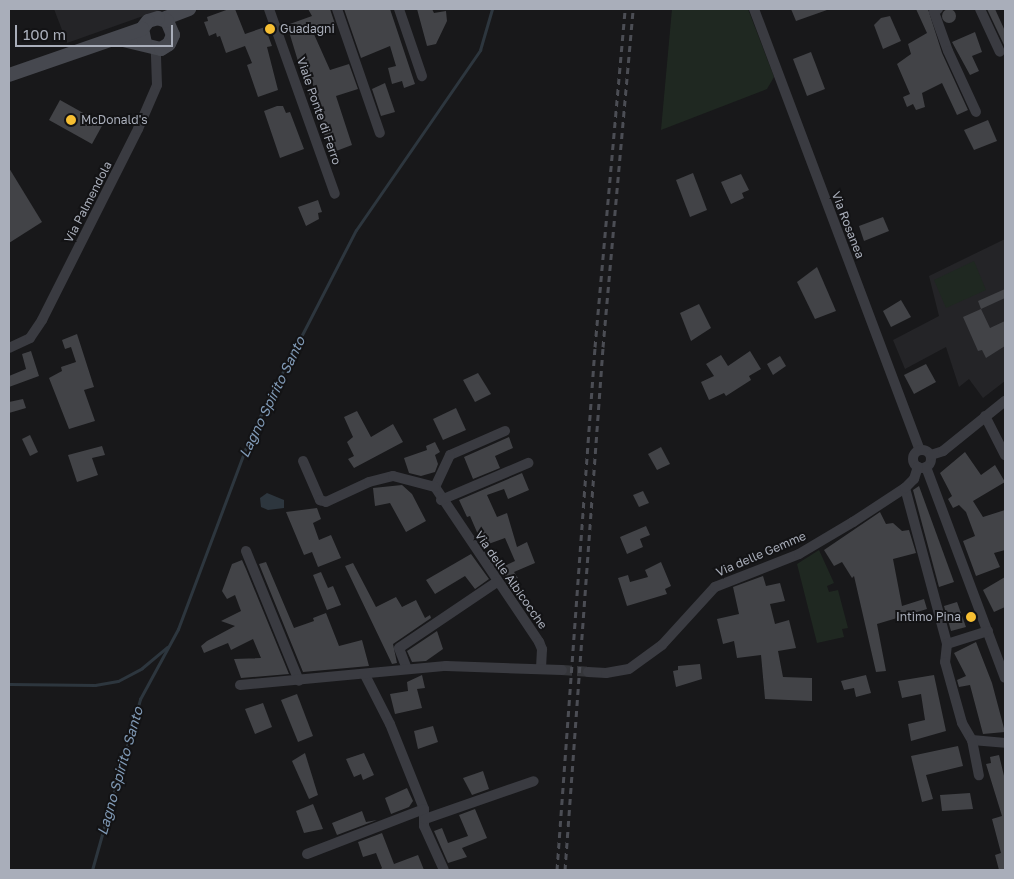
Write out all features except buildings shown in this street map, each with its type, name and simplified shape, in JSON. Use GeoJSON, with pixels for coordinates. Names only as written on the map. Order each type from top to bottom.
{"type":"FeatureCollection","features":[{"type":"Feature","properties":{"kind":"main road"},"geometry":{"type":"LineString","coordinates":[[9,75],[142,29],[152,18],[167,22],[187,9]]}},
{"type":"Feature","properties":{"kind":"main road"},"geometry":{"type":"LineString","coordinates":[[116,38],[151,46],[165,47],[172,40],[167,22]]}},
{"type":"Feature","properties":{"kind":"main road"},"geometry":{"type":"LineString","coordinates":[[142,29],[151,46]]}},
{"type":"Feature","properties":{"kind":"street","name":"Viale Ponte di Ferro"},"geometry":{"type":"LineString","coordinates":[[269,9],[334,194]]}},
{"type":"Feature","properties":{"kind":"street"},"geometry":{"type":"LineString","coordinates":[[337,9],[380,134]]}},
{"type":"Feature","properties":{"kind":"street"},"geometry":{"type":"LineString","coordinates":[[399,9],[422,76]]}},
{"type":"Feature","properties":{"kind":"street","name":"Via Rosanea"},"geometry":{"type":"LineString","coordinates":[[754,9],[920,450]]}},
{"type":"Feature","properties":{"kind":"street"},"geometry":{"type":"LineString","coordinates":[[938,9],[934,12],[948,52],[976,112]]}},
{"type":"Feature","properties":{"kind":"street"},"geometry":{"type":"LineString","coordinates":[[980,9],[1000,52]]}},
{"type":"Feature","properties":{"kind":"street","name":"Via Palmendola"},"geometry":{"type":"LineString","coordinates":[[9,348],[30,338],[42,320],[138,129],[157,85],[151,46]]}},
{"type":"Feature","properties":{"kind":"street"},"geometry":{"type":"LineString","coordinates":[[1005,401],[943,451],[931,455],[920,450],[913,459],[922,467],[1005,678]]}},
{"type":"Feature","properties":{"kind":"street"},"geometry":{"type":"LineString","coordinates":[[985,416],[1005,455]]}},
{"type":"Feature","properties":{"kind":"street"},"geometry":{"type":"LineString","coordinates":[[303,462],[320,500],[326,502],[369,482],[393,476],[435,487],[450,455],[505,430]]}},
{"type":"Feature","properties":{"kind":"street","name":"Via delle Gemme"},"geometry":{"type":"LineString","coordinates":[[588,672],[606,673],[629,669],[662,644],[715,587],[799,554],[905,488],[922,467],[931,461],[931,455]]}},
{"type":"Feature","properties":{"kind":"street"},"geometry":{"type":"LineString","coordinates":[[441,500],[528,464]]}},
{"type":"Feature","properties":{"kind":"street","name":"Via delle Albicocche"},"geometry":{"type":"LineString","coordinates":[[435,487],[441,500],[539,642],[542,648],[541,668]]}},
{"type":"Feature","properties":{"kind":"street"},"geometry":{"type":"LineString","coordinates":[[905,488],[946,644],[945,662],[962,722],[972,740],[979,775]]}},
{"type":"Feature","properties":{"kind":"street"},"geometry":{"type":"LineString","coordinates":[[246,552],[299,681]]}},
{"type":"Feature","properties":{"kind":"street"},"geometry":{"type":"LineString","coordinates":[[407,669],[399,648],[497,582]]}},
{"type":"Feature","properties":{"kind":"street"},"geometry":{"type":"LineString","coordinates":[[946,644],[988,631]]}},
{"type":"Feature","properties":{"kind":"street"},"geometry":{"type":"LineString","coordinates":[[240,684],[299,681],[407,669],[485,665],[562,670]]}},
{"type":"Feature","properties":{"kind":"street"},"geometry":{"type":"LineString","coordinates":[[365,675],[390,724],[424,814],[424,826],[444,870]]}},
{"type":"Feature","properties":{"kind":"street"},"geometry":{"type":"LineString","coordinates":[[972,740],[1005,744]]}},
{"type":"Feature","properties":{"kind":"street"},"geometry":{"type":"LineString","coordinates":[[306,854],[424,814],[534,782]]}},
{"type":"Feature","properties":{"kind":"shaded area"},"geometry":{"type":"Polygon","coordinates":[[[54,9],[163,9],[67,43],[54,9]]]}},
{"type":"Feature","properties":{"kind":"shaded area"},"geometry":{"type":"Polygon","coordinates":[[[672,9],[748,9],[774,77],[767,89],[661,130],[672,9]]]}},
{"type":"Feature","properties":{"kind":"shaded area"},"geometry":{"type":"Polygon","coordinates":[[[1005,239],[1005,381],[983,398],[969,379],[959,387],[946,347],[905,369],[893,340],[939,316],[929,276],[1005,239]]]}},
{"type":"Feature","properties":{"kind":"shaded area"},"geometry":{"type":"Polygon","coordinates":[[[974,261],[986,290],[946,308],[934,280],[974,261]]]}},
{"type":"Feature","properties":{"kind":"shaded area"},"geometry":{"type":"Polygon","coordinates":[[[267,493],[284,500],[284,508],[268,510],[261,507],[260,498],[267,493]]]}},
{"type":"Feature","properties":{"kind":"shaded area"},"geometry":{"type":"Polygon","coordinates":[[[819,550],[834,583],[827,586],[829,592],[838,590],[848,628],[842,629],[844,637],[817,643],[797,564],[819,550]]]}},
{"type":"Feature","properties":{"kind":"waterway","name":"Lagno Spirito Santo"},"geometry":{"type":"LineString","coordinates":[[92,870],[140,699],[178,629],[251,434],[356,230],[480,50],[492,9]]}},
{"type":"Feature","properties":{"kind":"waterway"},"geometry":{"type":"LineString","coordinates":[[9,684],[95,685],[118,681],[142,668],[167,647]]}},
{"type":"Feature","properties":{"kind":"tunnel"},"geometry":{"type":"LineString","coordinates":[[562,670],[588,672]]}},
{"type":"Feature","properties":{"kind":"railway"},"geometry":{"type":"LineString","coordinates":[[557,870],[595,347],[625,9]]}},
{"type":"Feature","properties":{"kind":"railway"},"geometry":{"type":"LineString","coordinates":[[565,870],[603,347],[633,9]]}},
{"type":"Feature","properties":{"kind":"place","name":"Guadagni"},"geometry":{"type":"Point","coordinates":[270,29]}},
{"type":"Feature","properties":{"kind":"place","name":"McDonald's"},"geometry":{"type":"Point","coordinates":[71,120]}},
{"type":"Feature","properties":{"kind":"place","name":"Intimo Pina"},"geometry":{"type":"Point","coordinates":[971,617]}}]}
